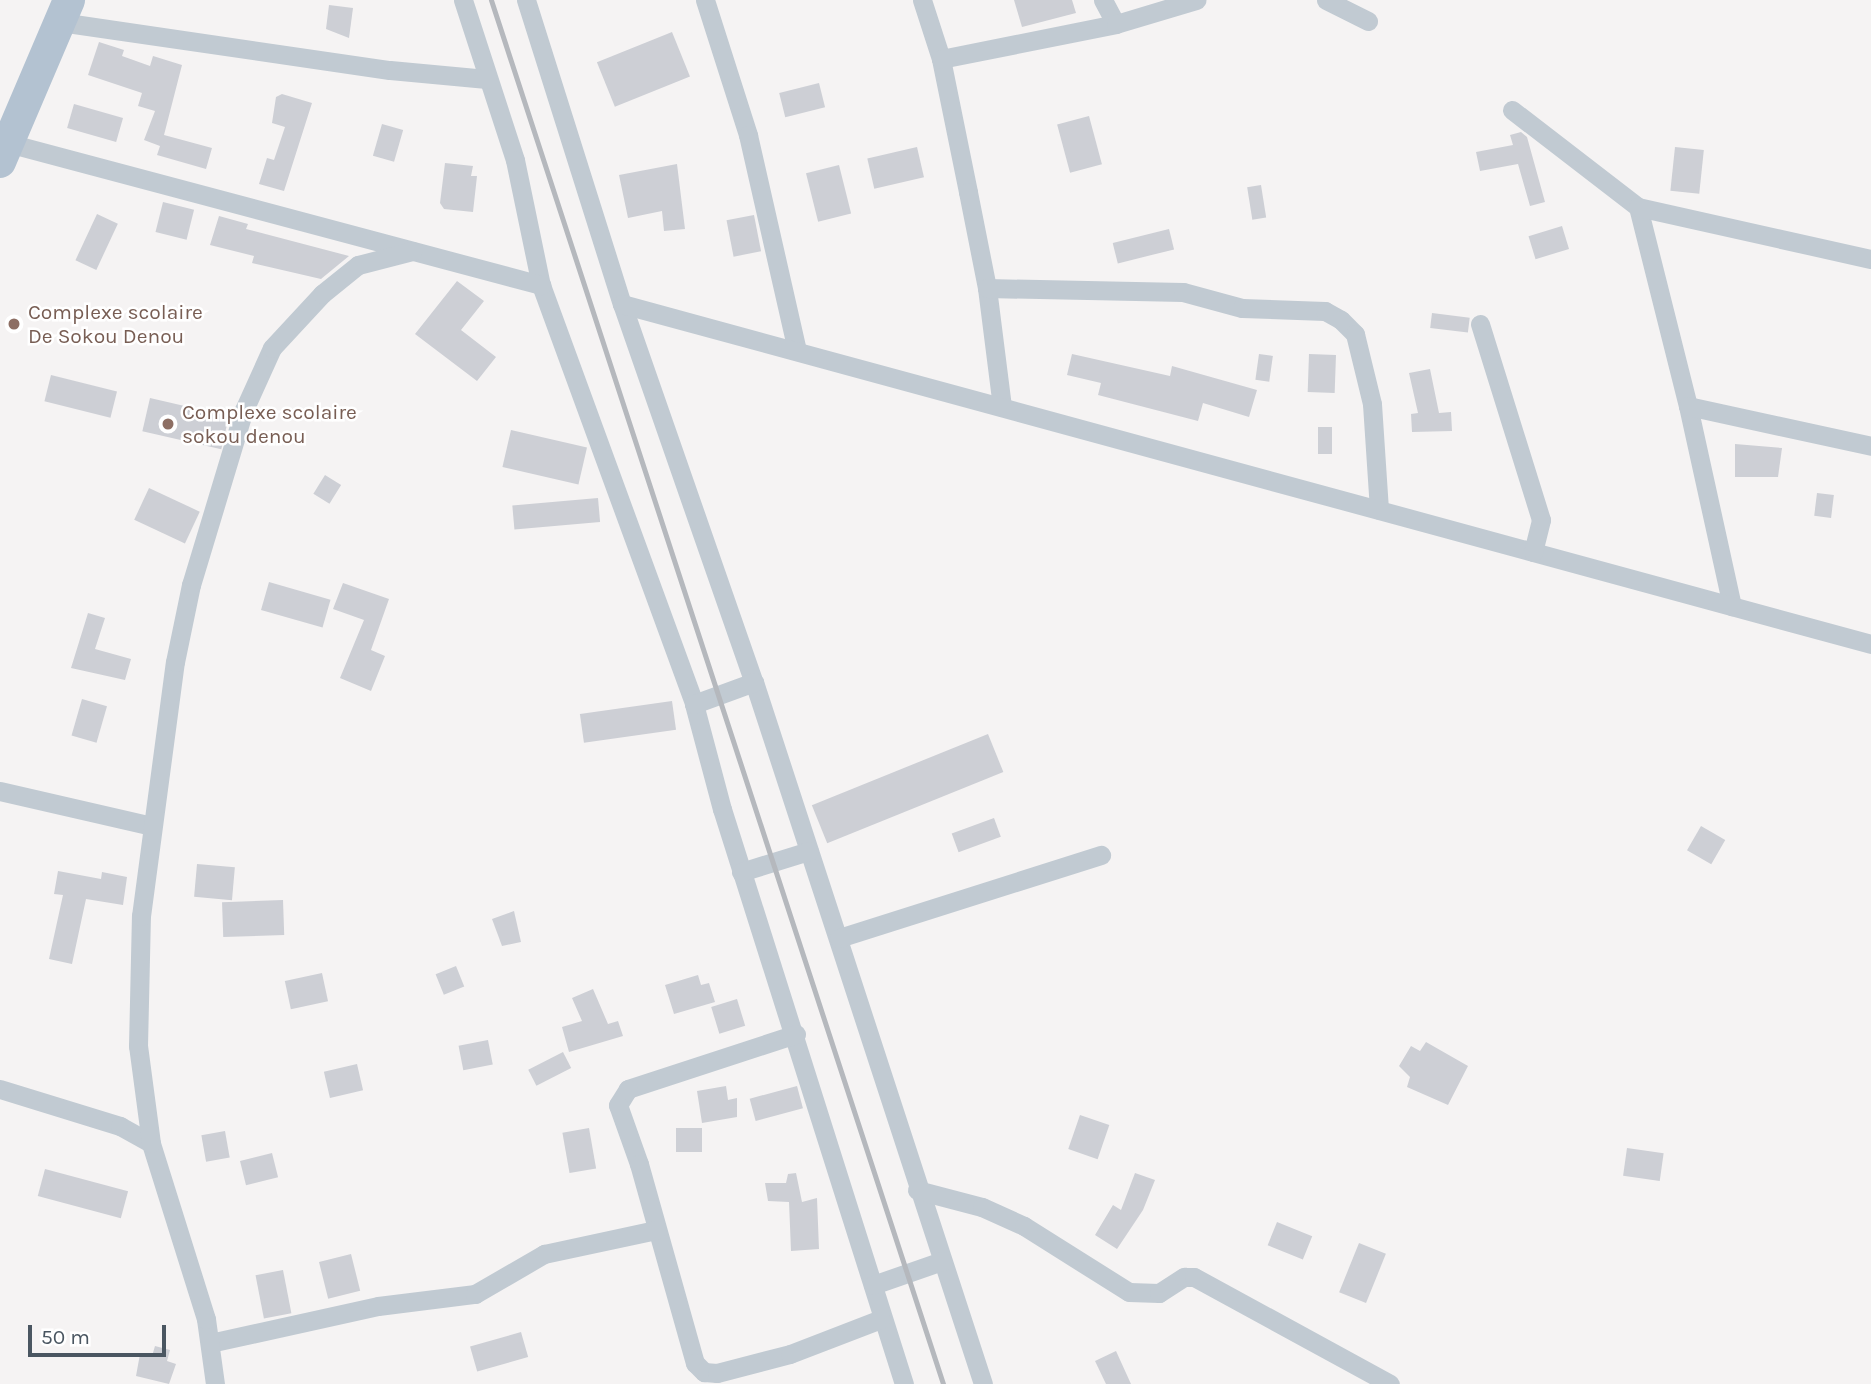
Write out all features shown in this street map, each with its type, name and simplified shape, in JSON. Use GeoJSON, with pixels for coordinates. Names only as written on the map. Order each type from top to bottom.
{"type":"FeatureCollection","features":[{"type":"Feature","properties":{"kind":"main road"},"geometry":{"type":"LineString","coordinates":[[4,153],[64,11]]}},
{"type":"Feature","properties":{"kind":"street"},"geometry":{"type":"LineString","coordinates":[[463,0],[516,160],[541,285],[694,704],[741,872],[796,1034],[881,1319],[904,1384]]}},
{"type":"Feature","properties":{"kind":"street"},"geometry":{"type":"LineString","coordinates":[[526,0],[622,304],[754,682],[839,938],[917,1190],[983,1384]]}},
{"type":"Feature","properties":{"kind":"street"},"geometry":{"type":"LineString","coordinates":[[705,0],[748,135],[797,351]]}},
{"type":"Feature","properties":{"kind":"street"},"geometry":{"type":"LineString","coordinates":[[922,0],[941,60],[987,288],[1002,407]]}},
{"type":"Feature","properties":{"kind":"street"},"geometry":{"type":"LineString","coordinates":[[1103,0],[1116,24]]}},
{"type":"Feature","properties":{"kind":"street"},"geometry":{"type":"LineString","coordinates":[[941,60],[1116,24],[1196,0]]}},
{"type":"Feature","properties":{"kind":"street"},"geometry":{"type":"LineString","coordinates":[[1326,0],[1368,21]]}},
{"type":"Feature","properties":{"kind":"street"},"geometry":{"type":"LineString","coordinates":[[64,11],[390,70],[487,79]]}},
{"type":"Feature","properties":{"kind":"street"},"geometry":{"type":"LineString","coordinates":[[1512,110],[1638,207],[1871,259]]}},
{"type":"Feature","properties":{"kind":"street"},"geometry":{"type":"LineString","coordinates":[[4,153],[412,251],[541,285]]}},
{"type":"Feature","properties":{"kind":"street"},"geometry":{"type":"LineString","coordinates":[[1638,207],[1688,406],[1732,606]]}},
{"type":"Feature","properties":{"kind":"street"},"geometry":{"type":"LineString","coordinates":[[215,1384],[211,1343],[151,1143],[144,1106],[136,987],[152,826],[175,662],[191,585],[254,384],[272,348],[322,294],[358,265],[412,251]]}},
{"type":"Feature","properties":{"kind":"street"},"geometry":{"type":"LineString","coordinates":[[987,288],[1183,292],[1242,308],[1325,311],[1355,334],[1372,404],[1379,510]]}},
{"type":"Feature","properties":{"kind":"street"},"geometry":{"type":"LineString","coordinates":[[622,304],[1871,644]]}},
{"type":"Feature","properties":{"kind":"street"},"geometry":{"type":"LineString","coordinates":[[1480,324],[1541,520],[1533,552]]}},
{"type":"Feature","properties":{"kind":"street"},"geometry":{"type":"LineString","coordinates":[[1688,406],[1871,446]]}},
{"type":"Feature","properties":{"kind":"street"},"geometry":{"type":"LineString","coordinates":[[694,704],[754,682]]}},
{"type":"Feature","properties":{"kind":"street"},"geometry":{"type":"LineString","coordinates":[[0,791],[152,826]]}},
{"type":"Feature","properties":{"kind":"street"},"geometry":{"type":"LineString","coordinates":[[741,872],[809,851]]}},
{"type":"Feature","properties":{"kind":"street"},"geometry":{"type":"LineString","coordinates":[[839,938],[1101,855]]}},
{"type":"Feature","properties":{"kind":"street"},"geometry":{"type":"LineString","coordinates":[[796,1034],[628,1089],[621,1096],[618,1105],[695,1363],[704,1372],[717,1373],[790,1354],[881,1319]]}},
{"type":"Feature","properties":{"kind":"street"},"geometry":{"type":"LineString","coordinates":[[0,1090],[120,1126],[151,1143]]}},
{"type":"Feature","properties":{"kind":"street"},"geometry":{"type":"LineString","coordinates":[[120,1126],[144,1106]]}},
{"type":"Feature","properties":{"kind":"street"},"geometry":{"type":"LineString","coordinates":[[917,1190],[982,1208],[1024,1226],[1129,1292],[1159,1293],[1184,1277],[1194,1277],[1390,1384]]}},
{"type":"Feature","properties":{"kind":"street"},"geometry":{"type":"LineString","coordinates":[[211,1343],[378,1306],[475,1294],[544,1254],[656,1230]]}},
{"type":"Feature","properties":{"kind":"street"},"geometry":{"type":"LineString","coordinates":[[873,1285],[942,1261]]}},
{"type":"Feature","properties":{"kind":"building"},"geometry":{"type":"Polygon","coordinates":[[[1014,0],[1072,0],[1076,13],[1022,27],[1014,0]]]}},
{"type":"Feature","properties":{"kind":"building"},"geometry":{"type":"Polygon","coordinates":[[[329,5],[353,8],[349,38],[326,29],[329,5]]]}},
{"type":"Feature","properties":{"kind":"building"},"geometry":{"type":"Polygon","coordinates":[[[672,32],[690,77],[615,107],[597,62],[672,32]]]}},
{"type":"Feature","properties":{"kind":"building"},"geometry":{"type":"Polygon","coordinates":[[[99,42],[124,50],[122,56],[150,66],[153,56],[182,65],[164,135],[212,148],[206,169],[157,155],[160,146],[144,140],[155,111],[138,106],[142,93],[88,75],[99,42]]]}},
{"type":"Feature","properties":{"kind":"building"},"geometry":{"type":"Polygon","coordinates":[[[819,83],[825,107],[785,117],[779,93],[819,83]]]}},
{"type":"Feature","properties":{"kind":"building"},"geometry":{"type":"Polygon","coordinates":[[[282,94],[312,103],[284,191],[259,184],[267,158],[274,160],[285,127],[272,123],[276,97],[282,94]]]}},
{"type":"Feature","properties":{"kind":"building"},"geometry":{"type":"Polygon","coordinates":[[[74,104],[123,118],[116,142],[67,128],[74,104]]]}},
{"type":"Feature","properties":{"kind":"building"},"geometry":{"type":"Polygon","coordinates":[[[1089,116],[1102,164],[1070,173],[1057,125],[1089,116]]]}},
{"type":"Feature","properties":{"kind":"building"},"geometry":{"type":"Polygon","coordinates":[[[382,124],[403,130],[394,162],[373,156],[382,124]]]}},
{"type":"Feature","properties":{"kind":"building"},"geometry":{"type":"Polygon","coordinates":[[[1521,132],[1527,137],[1545,202],[1530,206],[1518,164],[1480,171],[1476,152],[1513,145],[1510,135],[1521,132]]]}},
{"type":"Feature","properties":{"kind":"building"},"geometry":{"type":"Polygon","coordinates":[[[917,147],[924,177],[874,189],[867,158],[917,147]]]}},
{"type":"Feature","properties":{"kind":"building"},"geometry":{"type":"Polygon","coordinates":[[[1675,147],[1704,150],[1699,194],[1670,191],[1675,147]]]}},
{"type":"Feature","properties":{"kind":"building"},"geometry":{"type":"Polygon","coordinates":[[[445,163],[473,166],[471,176],[477,176],[473,212],[444,209],[440,203],[445,163]]]}},
{"type":"Feature","properties":{"kind":"building"},"geometry":{"type":"Polygon","coordinates":[[[677,164],[685,229],[664,231],[662,211],[628,218],[619,175],[677,164]]]}},
{"type":"Feature","properties":{"kind":"building"},"geometry":{"type":"Polygon","coordinates":[[[839,165],[851,214],[818,222],[806,173],[839,165]]]}},
{"type":"Feature","properties":{"kind":"building"},"geometry":{"type":"Polygon","coordinates":[[[1261,185],[1266,218],[1252,220],[1247,187],[1261,185]]]}},
{"type":"Feature","properties":{"kind":"building"},"geometry":{"type":"Polygon","coordinates":[[[163,202],[194,210],[187,240],[156,232],[163,202]]]}},
{"type":"Feature","properties":{"kind":"building"},"geometry":{"type":"Polygon","coordinates":[[[97,214],[118,224],[96,270],[75,260],[97,214]]]}},
{"type":"Feature","properties":{"kind":"building"},"geometry":{"type":"Polygon","coordinates":[[[754,215],[761,251],[734,257],[727,220],[754,215]]]}},
{"type":"Feature","properties":{"kind":"building"},"geometry":{"type":"Polygon","coordinates":[[[219,216],[248,224],[246,229],[349,256],[321,279],[252,263],[254,256],[210,245],[219,216]]]}},
{"type":"Feature","properties":{"kind":"building"},"geometry":{"type":"Polygon","coordinates":[[[1562,226],[1569,249],[1536,259],[1529,236],[1562,226]]]}},
{"type":"Feature","properties":{"kind":"building"},"geometry":{"type":"Polygon","coordinates":[[[1169,229],[1174,249],[1118,263],[1113,243],[1169,229]]]}},
{"type":"Feature","properties":{"kind":"building"},"geometry":{"type":"Polygon","coordinates":[[[457,281],[484,301],[461,330],[496,357],[477,381],[415,334],[457,281]]]}},
{"type":"Feature","properties":{"kind":"building"},"geometry":{"type":"Polygon","coordinates":[[[1432,313],[1470,318],[1468,333],[1430,328],[1432,313]]]}},
{"type":"Feature","properties":{"kind":"building"},"geometry":{"type":"Polygon","coordinates":[[[1072,354],[1170,376],[1172,366],[1257,390],[1249,417],[1203,403],[1198,421],[1098,395],[1101,383],[1067,375],[1072,354]]]}},
{"type":"Feature","properties":{"kind":"building"},"geometry":{"type":"Polygon","coordinates":[[[1259,354],[1273,356],[1269,382],[1255,380],[1259,354]]]}},
{"type":"Feature","properties":{"kind":"building"},"geometry":{"type":"Polygon","coordinates":[[[1309,354],[1336,355],[1335,393],[1308,392],[1309,354]]]}},
{"type":"Feature","properties":{"kind":"building"},"geometry":{"type":"Polygon","coordinates":[[[1430,369],[1439,413],[1451,412],[1452,431],[1412,432],[1411,414],[1418,413],[1409,373],[1430,369]]]}},
{"type":"Feature","properties":{"kind":"building"},"geometry":{"type":"Polygon","coordinates":[[[51,375],[117,391],[110,418],[44,401],[51,375]]]}},
{"type":"Feature","properties":{"kind":"building"},"geometry":{"type":"Polygon","coordinates":[[[150,398],[229,416],[221,449],[142,431],[150,398]]]}},
{"type":"Feature","properties":{"kind":"building"},"geometry":{"type":"Polygon","coordinates":[[[1318,427],[1332,427],[1332,454],[1318,454],[1318,427]]]}},
{"type":"Feature","properties":{"kind":"building"},"geometry":{"type":"Polygon","coordinates":[[[511,430],[587,448],[578,485],[502,467],[511,430]]]}},
{"type":"Feature","properties":{"kind":"building"},"geometry":{"type":"Polygon","coordinates":[[[1735,444],[1782,448],[1778,477],[1735,477],[1735,444]]]}},
{"type":"Feature","properties":{"kind":"building"},"geometry":{"type":"Polygon","coordinates":[[[325,475],[341,485],[329,504],[313,494],[325,475]]]}},
{"type":"Feature","properties":{"kind":"building"},"geometry":{"type":"Polygon","coordinates":[[[149,488],[200,512],[185,543],[134,520],[149,488]]]}},
{"type":"Feature","properties":{"kind":"building"},"geometry":{"type":"Polygon","coordinates":[[[1817,493],[1834,495],[1831,518],[1814,516],[1817,493]]]}},
{"type":"Feature","properties":{"kind":"building"},"geometry":{"type":"Polygon","coordinates":[[[598,498],[600,522],[514,529],[512,505],[598,498]]]}},
{"type":"Feature","properties":{"kind":"building"},"geometry":{"type":"Polygon","coordinates":[[[269,582],[331,600],[323,628],[261,610],[269,582]]]}},
{"type":"Feature","properties":{"kind":"building"},"geometry":{"type":"Polygon","coordinates":[[[343,583],[389,599],[371,650],[385,656],[371,691],[340,678],[364,620],[333,609],[343,583]]]}},
{"type":"Feature","properties":{"kind":"building"},"geometry":{"type":"Polygon","coordinates":[[[88,613],[105,618],[95,649],[131,659],[125,680],[71,668],[88,613]]]}},
{"type":"Feature","properties":{"kind":"building"},"geometry":{"type":"Polygon","coordinates":[[[82,699],[107,706],[97,743],[72,736],[82,699]]]}},
{"type":"Feature","properties":{"kind":"building"},"geometry":{"type":"Polygon","coordinates":[[[672,701],[676,730],[584,743],[580,714],[672,701]]]}},
{"type":"Feature","properties":{"kind":"building"},"geometry":{"type":"Polygon","coordinates":[[[988,734],[1003,772],[827,843],[812,805],[988,734]]]}},
{"type":"Feature","properties":{"kind":"building"},"geometry":{"type":"Polygon","coordinates":[[[994,818],[1001,837],[959,852],[952,833],[994,818]]]}},
{"type":"Feature","properties":{"kind":"building"},"geometry":{"type":"Polygon","coordinates":[[[1701,826],[1725,840],[1711,864],[1687,850],[1701,826]]]}},
{"type":"Feature","properties":{"kind":"building"},"geometry":{"type":"Polygon","coordinates":[[[197,864],[235,867],[232,900],[194,897],[197,864]]]}},
{"type":"Feature","properties":{"kind":"building"},"geometry":{"type":"Polygon","coordinates":[[[58,871],[101,879],[102,872],[127,877],[123,905],[86,899],[72,964],[49,959],[63,895],[54,894],[58,871]]]}},
{"type":"Feature","properties":{"kind":"building"},"geometry":{"type":"Polygon","coordinates":[[[283,900],[284,935],[223,937],[222,902],[283,900]]]}},
{"type":"Feature","properties":{"kind":"building"},"geometry":{"type":"Polygon","coordinates":[[[514,911],[521,942],[502,946],[492,919],[514,911]]]}},
{"type":"Feature","properties":{"kind":"building"},"geometry":{"type":"Polygon","coordinates":[[[456,966],[464,986],[444,995],[436,974],[456,966]]]}},
{"type":"Feature","properties":{"kind":"building"},"geometry":{"type":"Polygon","coordinates":[[[322,973],[328,1001],[291,1009],[285,981],[322,973]]]}},
{"type":"Feature","properties":{"kind":"building"},"geometry":{"type":"Polygon","coordinates":[[[698,975],[701,985],[709,983],[715,1002],[674,1014],[665,985],[698,975]]]}},
{"type":"Feature","properties":{"kind":"building"},"geometry":{"type":"Polygon","coordinates":[[[593,989],[608,1024],[618,1021],[623,1036],[569,1052],[562,1027],[582,1021],[572,998],[593,989]]]}},
{"type":"Feature","properties":{"kind":"building"},"geometry":{"type":"Polygon","coordinates":[[[737,999],[745,1026],[719,1034],[711,1007],[737,999]]]}},
{"type":"Feature","properties":{"kind":"building"},"geometry":{"type":"Polygon","coordinates":[[[488,1040],[493,1065],[463,1070],[459,1046],[488,1040]]]}},
{"type":"Feature","properties":{"kind":"building"},"geometry":{"type":"Polygon","coordinates":[[[1426,1042],[1468,1066],[1448,1105],[1407,1087],[1410,1077],[1399,1066],[1411,1046],[1420,1051],[1426,1042]]]}},
{"type":"Feature","properties":{"kind":"building"},"geometry":{"type":"Polygon","coordinates":[[[563,1052],[571,1068],[536,1086],[528,1070],[563,1052]]]}},
{"type":"Feature","properties":{"kind":"building"},"geometry":{"type":"Polygon","coordinates":[[[357,1064],[363,1090],[330,1098],[324,1072],[357,1064]]]}},
{"type":"Feature","properties":{"kind":"building"},"geometry":{"type":"Polygon","coordinates":[[[726,1086],[728,1100],[737,1098],[737,1117],[702,1123],[697,1091],[726,1086]]]}},
{"type":"Feature","properties":{"kind":"building"},"geometry":{"type":"Polygon","coordinates":[[[797,1086],[803,1108],[756,1121],[750,1099],[797,1086]]]}},
{"type":"Feature","properties":{"kind":"building"},"geometry":{"type":"Polygon","coordinates":[[[1080,1115],[1109,1125],[1098,1159],[1068,1149],[1080,1115]]]}},
{"type":"Feature","properties":{"kind":"building"},"geometry":{"type":"Polygon","coordinates":[[[589,1128],[596,1168],[570,1173],[562,1133],[589,1128]]]}},
{"type":"Feature","properties":{"kind":"building"},"geometry":{"type":"Polygon","coordinates":[[[676,1128],[702,1128],[702,1152],[676,1152],[676,1128]]]}},
{"type":"Feature","properties":{"kind":"building"},"geometry":{"type":"Polygon","coordinates":[[[225,1131],[230,1158],[206,1162],[201,1135],[225,1131]]]}},
{"type":"Feature","properties":{"kind":"building"},"geometry":{"type":"Polygon","coordinates":[[[1627,1148],[1664,1153],[1660,1181],[1623,1176],[1627,1148]]]}},
{"type":"Feature","properties":{"kind":"building"},"geometry":{"type":"Polygon","coordinates":[[[272,1153],[278,1177],[246,1185],[240,1161],[272,1153]]]}},
{"type":"Feature","properties":{"kind":"building"},"geometry":{"type":"Polygon","coordinates":[[[45,1169],[128,1191],[121,1218],[38,1196],[45,1169]]]}},
{"type":"Feature","properties":{"kind":"building"},"geometry":{"type":"Polygon","coordinates":[[[796,1173],[802,1202],[817,1198],[819,1249],[791,1251],[789,1202],[768,1201],[765,1183],[786,1183],[788,1174],[796,1173]]]}},
{"type":"Feature","properties":{"kind":"building"},"geometry":{"type":"Polygon","coordinates":[[[1135,1173],[1155,1180],[1143,1210],[1117,1249],[1095,1235],[1113,1205],[1121,1210],[1135,1173]]]}},
{"type":"Feature","properties":{"kind":"building"},"geometry":{"type":"Polygon","coordinates":[[[1277,1222],[1312,1236],[1303,1259],[1268,1245],[1277,1222]]]}},
{"type":"Feature","properties":{"kind":"building"},"geometry":{"type":"Polygon","coordinates":[[[1359,1243],[1386,1254],[1366,1303],[1339,1292],[1359,1243]]]}},
{"type":"Feature","properties":{"kind":"building"},"geometry":{"type":"Polygon","coordinates":[[[351,1254],[360,1291],[328,1299],[319,1262],[351,1254]]]}},
{"type":"Feature","properties":{"kind":"building"},"geometry":{"type":"Polygon","coordinates":[[[283,1270],[291,1313],[264,1319],[256,1275],[283,1270]]]}},
{"type":"Feature","properties":{"kind":"building"},"geometry":{"type":"Polygon","coordinates":[[[521,1332],[528,1357],[477,1372],[470,1347],[521,1332]]]}},
{"type":"Feature","properties":{"kind":"building"},"geometry":{"type":"Polygon","coordinates":[[[155,1346],[170,1350],[167,1361],[176,1364],[169,1384],[136,1376],[140,1354],[152,1356],[155,1346]]]}},
{"type":"Feature","properties":{"kind":"building"},"geometry":{"type":"Polygon","coordinates":[[[1116,1351],[1131,1384],[1106,1384],[1095,1361],[1116,1351]]]}},
{"type":"Feature","properties":{"kind":"railway"},"geometry":{"type":"LineString","coordinates":[[491,0],[943,1384]]}},
{"type":"Feature","properties":{"kind":"place","name":"Complexe scolaire De Sokou Denou"},"geometry":{"type":"Point","coordinates":[14,324]}},
{"type":"Feature","properties":{"kind":"place","name":"Complexe scolaire sokou denou"},"geometry":{"type":"Point","coordinates":[168,424]}}]}
